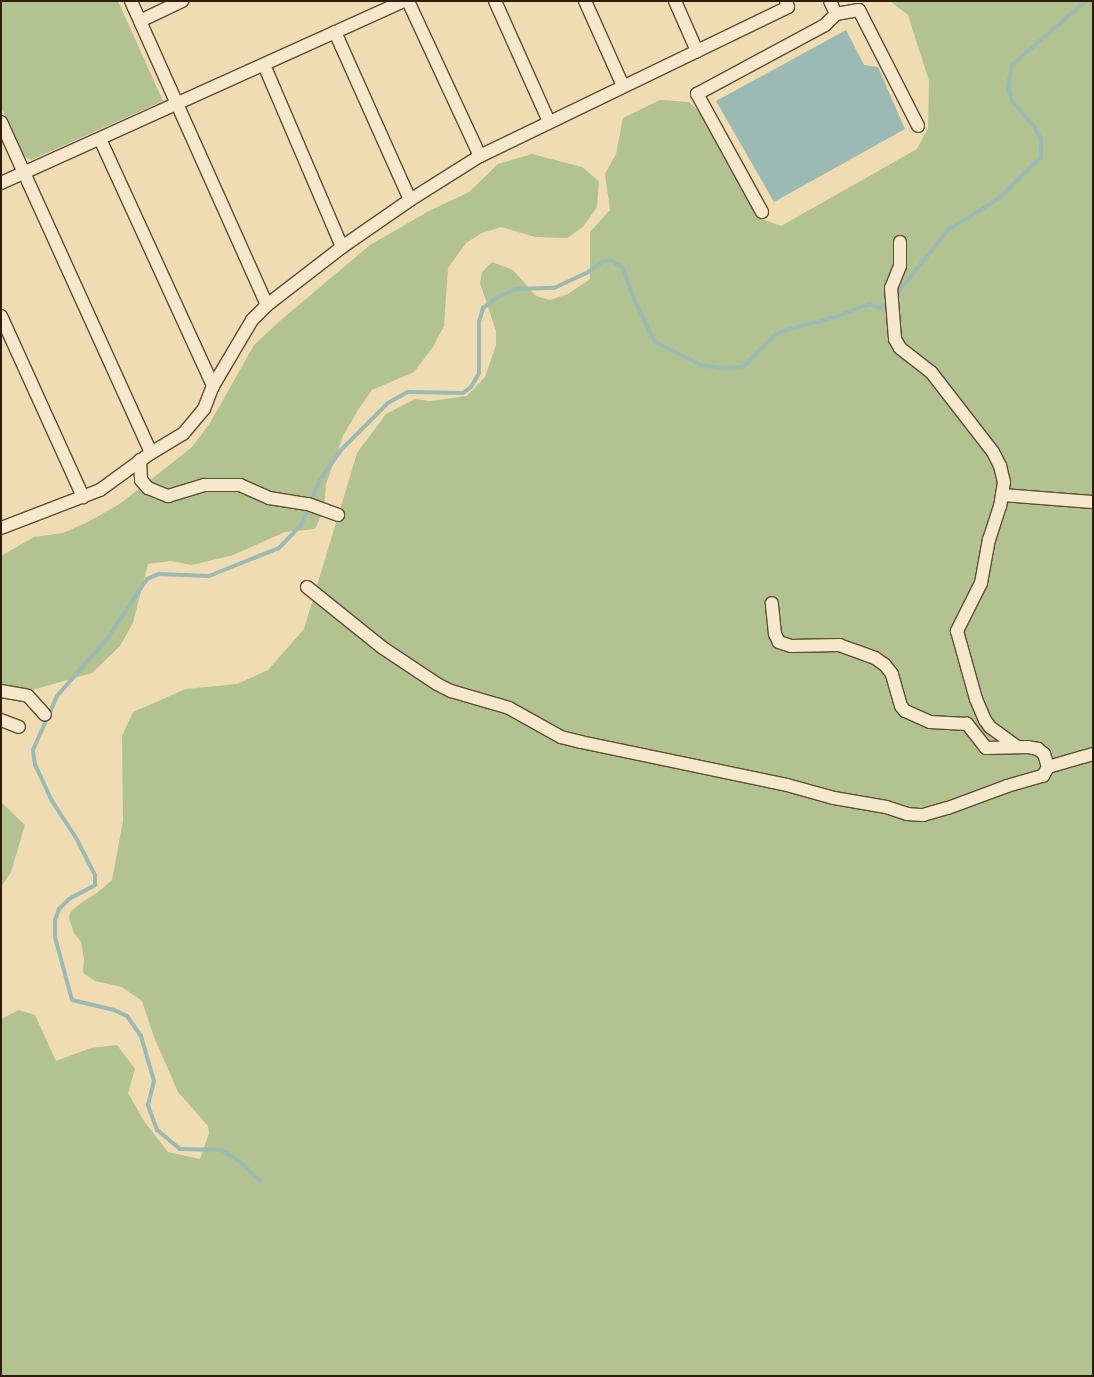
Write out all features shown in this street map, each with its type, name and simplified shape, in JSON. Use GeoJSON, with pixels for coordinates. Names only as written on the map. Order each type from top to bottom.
{"type":"FeatureCollection","features":[{"type":"Feature","properties":{"kind":"street"},"geometry":{"type":"LineString","coordinates":[[131,1],[267,305]]}},
{"type":"Feature","properties":{"kind":"street"},"geometry":{"type":"LineString","coordinates":[[140,21],[182,1]]}},
{"type":"Feature","properties":{"kind":"street"},"geometry":{"type":"LineString","coordinates":[[1,183],[404,1]]}},
{"type":"Feature","properties":{"kind":"street"},"geometry":{"type":"LineString","coordinates":[[408,1],[480,156]]}},
{"type":"Feature","properties":{"kind":"street"},"geometry":{"type":"LineString","coordinates":[[495,1],[548,122]]}},
{"type":"Feature","properties":{"kind":"street"},"geometry":{"type":"LineString","coordinates":[[585,1],[623,86]]}},
{"type":"Feature","properties":{"kind":"street"},"geometry":{"type":"LineString","coordinates":[[675,1],[697,51]]}},
{"type":"Feature","properties":{"kind":"street"},"geometry":{"type":"LineString","coordinates":[[3,524],[84,498],[100,490],[145,457],[183,434],[204,410],[213,386],[252,320],[267,305],[342,247],[410,200],[480,156],[788,7],[786,1]]}},
{"type":"Feature","properties":{"kind":"street"},"geometry":{"type":"LineString","coordinates":[[830,1],[836,14]]}},
{"type":"Feature","properties":{"kind":"street"},"geometry":{"type":"LineString","coordinates":[[762,212],[697,94],[825,25],[836,14],[859,10],[918,126]]}},
{"type":"Feature","properties":{"kind":"street"},"geometry":{"type":"LineString","coordinates":[[335,32],[410,200]]}},
{"type":"Feature","properties":{"kind":"street"},"geometry":{"type":"LineString","coordinates":[[264,64],[342,247]]}},
{"type":"Feature","properties":{"kind":"street"},"geometry":{"type":"LineString","coordinates":[[1,122],[145,457],[141,480],[148,488],[168,496],[204,485],[240,485],[269,498],[308,504],[338,515]]}},
{"type":"Feature","properties":{"kind":"street"},"geometry":{"type":"LineString","coordinates":[[100,139],[213,386]]}},
{"type":"Feature","properties":{"kind":"street"},"geometry":{"type":"LineString","coordinates":[[900,242],[900,266],[891,288],[895,339],[900,348],[931,372],[994,452],[1004,482],[989,539],[982,583],[957,632],[968,674],[985,720],[990,727],[1018,747]]}},
{"type":"Feature","properties":{"kind":"street"},"geometry":{"type":"LineString","coordinates":[[1,316],[84,498]]}},
{"type":"Feature","properties":{"kind":"street"},"geometry":{"type":"LineString","coordinates":[[1002,495],[1093,502]]}},
{"type":"Feature","properties":{"kind":"street"},"geometry":{"type":"LineString","coordinates":[[307,587],[383,648],[437,684],[465,695],[509,708],[561,737],[787,784],[834,798],[886,806],[907,814],[924,815],[984,796],[1007,786],[1043,776],[1048,767],[1093,754]]}},
{"type":"Feature","properties":{"kind":"street"},"geometry":{"type":"LineString","coordinates":[[772,603],[775,634],[779,642],[791,646],[840,645],[875,658],[886,665],[892,674],[901,706],[905,712],[930,722],[966,724],[986,748],[1018,747],[1038,749],[1044,754],[1048,767]]}},
{"type":"Feature","properties":{"kind":"street"},"geometry":{"type":"LineString","coordinates":[[1,691],[28,696],[45,715]]}},
{"type":"Feature","properties":{"kind":"street"},"geometry":{"type":"LineString","coordinates":[[1,720],[20,727]]}},
{"type":"Feature","properties":{"kind":"green space"},"geometry":{"type":"Polygon","coordinates":[[[1,1],[118,1],[163,101],[31,160],[22,155],[1,107],[1,1]]]}},
{"type":"Feature","properties":{"kind":"green space"},"geometry":{"type":"Polygon","coordinates":[[[890,1],[1093,1],[1093,1376],[1,1376],[1,1019],[19,1010],[35,1015],[56,1061],[91,1048],[117,1045],[135,1069],[128,1093],[144,1121],[168,1152],[200,1159],[209,1133],[208,1126],[178,1092],[154,1037],[142,1001],[122,987],[95,981],[83,973],[84,959],[81,942],[74,933],[69,918],[70,912],[112,880],[123,821],[122,736],[133,712],[186,689],[237,684],[268,670],[304,629],[357,453],[386,414],[415,399],[430,401],[467,396],[485,377],[496,345],[496,331],[480,283],[482,272],[492,262],[513,270],[536,296],[550,300],[568,294],[590,279],[590,232],[610,210],[605,174],[616,154],[623,118],[660,100],[689,102],[713,126],[757,217],[781,226],[917,149],[928,128],[929,81],[908,15],[890,1]]]}},
{"type":"Feature","properties":{"kind":"green space"},"geometry":{"type":"Polygon","coordinates":[[[532,154],[582,167],[599,181],[597,207],[583,227],[567,238],[535,237],[501,227],[482,233],[466,243],[448,268],[444,326],[433,347],[414,372],[372,390],[358,410],[343,436],[326,484],[324,509],[315,529],[285,532],[233,555],[192,565],[171,561],[148,564],[133,623],[120,646],[92,673],[1,699],[1,556],[34,537],[63,533],[86,523],[118,505],[192,447],[210,423],[254,345],[281,320],[370,245],[429,211],[469,192],[498,164],[532,154]]]}},
{"type":"Feature","properties":{"kind":"green space"},"geometry":{"type":"Polygon","coordinates":[[[1,802],[25,825],[11,872],[1,887],[1,802]]]}},
{"type":"Feature","properties":{"kind":"water"},"geometry":{"type":"Polygon","coordinates":[[[846,30],[864,65],[878,67],[905,129],[774,202],[716,101],[846,30]]]}},
{"type":"Feature","properties":{"kind":"waterway"},"geometry":{"type":"LineString","coordinates":[[895,296],[948,230],[998,199],[1041,157],[1041,139],[1033,125],[1012,101],[1008,86],[1012,65],[1086,1]]}},
{"type":"Feature","properties":{"kind":"waterway"},"geometry":{"type":"LineString","coordinates":[[260,1181],[241,1162],[222,1150],[180,1149],[157,1130],[148,1105],[154,1081],[141,1036],[127,1016],[114,1010],[72,1000],[55,937],[55,920],[59,909],[69,899],[95,885],[95,875],[78,841],[52,801],[35,765],[33,750],[57,696],[107,639],[147,579],[159,574],[209,576],[279,548],[301,525],[320,480],[340,451],[388,403],[408,392],[463,393],[471,387],[479,373],[479,322],[483,308],[498,297],[516,289],[554,288],[588,272],[602,262],[612,261],[622,267],[635,301],[655,342],[701,365],[720,368],[743,367],[777,333],[838,316],[869,304],[879,308],[889,301]]}}]}
